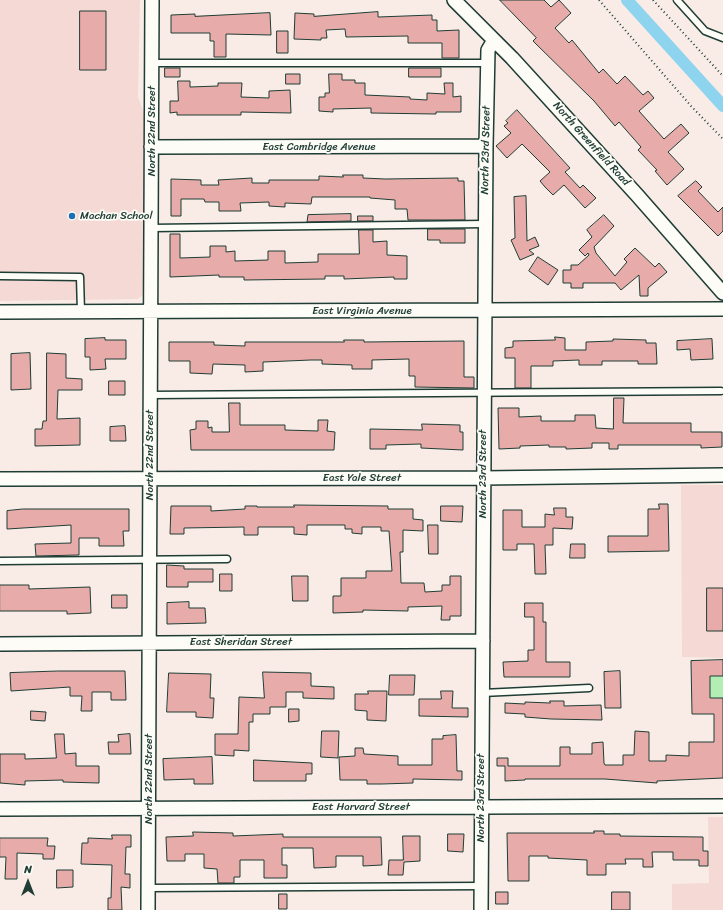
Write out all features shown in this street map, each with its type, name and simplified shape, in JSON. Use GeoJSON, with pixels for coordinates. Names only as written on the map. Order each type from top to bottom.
{"type":"FeatureCollection","features":[{"type":"Feature","properties":{"kind":"street","name":"North 22nd Street"},"geometry":{"type":"LineString","coordinates":[[148,910],[152,0]]}},
{"type":"Feature","properties":{"kind":"street","name":"North Greenfield Road"},"geometry":{"type":"LineString","coordinates":[[454,0],[494,40],[627,184],[723,293]]}},
{"type":"Feature","properties":{"kind":"street","name":"North 23rd Street"},"geometry":{"type":"LineString","coordinates":[[481,910],[486,146],[488,50],[494,40]]}},
{"type":"Feature","properties":{"kind":"street","name":"East Cambridge Avenue"},"geometry":{"type":"LineString","coordinates":[[152,147],[486,146]]}},
{"type":"Feature","properties":{"kind":"street","name":"East Virginia Avenue"},"geometry":{"type":"LineString","coordinates":[[0,312],[723,309]]}},
{"type":"Feature","properties":{"kind":"street","name":"East Yale Street"},"geometry":{"type":"LineString","coordinates":[[0,479],[483,478],[723,475]]}},
{"type":"Feature","properties":{"kind":"street","name":"East Sheridan Street"},"geometry":{"type":"LineString","coordinates":[[0,644],[483,641]]}},
{"type":"Feature","properties":{"kind":"street","name":"East Harvard Street"},"geometry":{"type":"LineString","coordinates":[[0,809],[723,806]]}},
{"type":"Feature","properties":{"kind":"lane"},"geometry":{"type":"LineString","coordinates":[[677,0],[705,31],[723,38]]}},
{"type":"Feature","properties":{"kind":"lane"},"geometry":{"type":"LineString","coordinates":[[152,63],[488,63]]}},
{"type":"Feature","properties":{"kind":"lane"},"geometry":{"type":"LineString","coordinates":[[151,228],[485,224]]}},
{"type":"Feature","properties":{"kind":"lane"},"geometry":{"type":"LineString","coordinates":[[0,276],[80,277],[81,312]]}},
{"type":"Feature","properties":{"kind":"lane"},"geometry":{"type":"LineString","coordinates":[[150,395],[721,391]]}},
{"type":"Feature","properties":{"kind":"lane"},"geometry":{"type":"LineString","coordinates":[[0,561],[227,559]]}},
{"type":"Feature","properties":{"kind":"lane"},"geometry":{"type":"LineString","coordinates":[[482,693],[590,688]]}},
{"type":"Feature","properties":{"kind":"lane"},"geometry":{"type":"LineString","coordinates":[[148,888],[482,886]]}},
{"type":"Feature","properties":{"kind":"path"},"geometry":{"type":"LineString","coordinates":[[599,0],[691,106],[723,139]]}},
{"type":"Feature","properties":{"kind":"path"},"geometry":{"type":"LineString","coordinates":[[653,0],[723,76]]}},
{"type":"Feature","properties":{"kind":"shaded area","name":"Machan School"},"geometry":{"type":"Polygon","coordinates":[[[0,0],[140,0],[138,97],[144,113],[144,289],[142,296],[137,299],[0,301],[0,0]]]}},
{"type":"Feature","properties":{"kind":"shaded area"},"geometry":{"type":"Polygon","coordinates":[[[681,485],[723,485],[723,658],[682,657],[681,485]]]}},
{"type":"Feature","properties":{"kind":"shaded area"},"geometry":{"type":"Polygon","coordinates":[[[708,817],[723,817],[723,910],[672,910],[672,884],[709,883],[708,817]]]}},
{"type":"Feature","properties":{"kind":"green space"},"geometry":{"type":"Polygon","coordinates":[[[710,676],[723,676],[723,698],[710,698],[710,676]]]}},
{"type":"Feature","properties":{"kind":"building"},"geometry":{"type":"Polygon","coordinates":[[[500,0],[544,0],[551,7],[559,0],[571,13],[555,28],[569,43],[572,40],[599,73],[603,69],[617,84],[625,76],[643,95],[648,91],[654,98],[639,111],[664,139],[681,124],[689,133],[668,152],[684,169],[667,185],[655,171],[657,170],[638,150],[641,147],[619,122],[615,126],[594,101],[533,41],[536,38],[500,0]]]}},
{"type":"Feature","properties":{"kind":"building"},"geometry":{"type":"Polygon","coordinates":[[[80,11],[106,11],[106,70],[80,70],[80,11]]]}},
{"type":"Feature","properties":{"kind":"building"},"geometry":{"type":"Polygon","coordinates":[[[378,12],[378,17],[432,15],[432,20],[437,20],[437,31],[459,30],[459,58],[442,58],[442,43],[408,43],[408,36],[346,37],[345,29],[326,30],[327,38],[321,38],[321,40],[294,39],[295,13],[314,14],[314,16],[378,12]]]}},
{"type":"Feature","properties":{"kind":"building"},"geometry":{"type":"Polygon","coordinates":[[[270,13],[271,35],[226,34],[226,57],[214,57],[214,41],[210,41],[210,33],[171,33],[171,15],[195,14],[195,16],[270,13]]]}},
{"type":"Feature","properties":{"kind":"building"},"geometry":{"type":"Polygon","coordinates":[[[277,31],[288,31],[288,53],[277,53],[277,31]]]}},
{"type":"Feature","properties":{"kind":"building"},"geometry":{"type":"Polygon","coordinates":[[[165,68],[180,68],[180,77],[165,77],[165,68]]]}},
{"type":"Feature","properties":{"kind":"building"},"geometry":{"type":"Polygon","coordinates":[[[409,68],[441,68],[441,77],[409,77],[409,68]]]}},
{"type":"Feature","properties":{"kind":"building"},"geometry":{"type":"Polygon","coordinates":[[[286,74],[300,74],[300,84],[286,84],[286,74]]]}},
{"type":"Feature","properties":{"kind":"building"},"geometry":{"type":"Polygon","coordinates":[[[329,74],[342,74],[342,80],[355,80],[355,83],[365,83],[365,95],[410,97],[410,99],[427,100],[427,93],[445,94],[444,83],[453,83],[453,97],[461,96],[461,112],[436,112],[436,114],[371,113],[371,108],[333,109],[333,112],[319,111],[319,97],[325,97],[325,93],[329,93],[329,74]]]}},
{"type":"Feature","properties":{"kind":"building"},"geometry":{"type":"Polygon","coordinates":[[[178,81],[190,81],[190,87],[218,86],[218,83],[242,83],[241,97],[269,98],[269,91],[290,90],[291,113],[241,112],[241,115],[177,115],[177,112],[170,113],[170,101],[178,101],[178,81]]]}},
{"type":"Feature","properties":{"kind":"building"},"geometry":{"type":"Polygon","coordinates":[[[517,110],[570,168],[565,172],[580,188],[583,185],[596,198],[585,208],[564,185],[553,195],[545,187],[540,181],[550,172],[522,144],[507,158],[496,146],[511,133],[504,126],[508,123],[506,121],[517,110]]]}},
{"type":"Feature","properties":{"kind":"building"},"geometry":{"type":"Polygon","coordinates":[[[343,175],[363,175],[363,178],[385,179],[458,178],[458,181],[464,181],[465,220],[408,220],[407,209],[395,209],[395,200],[370,197],[312,197],[311,204],[285,203],[285,207],[269,206],[269,202],[240,203],[241,211],[219,211],[219,202],[205,202],[204,199],[181,199],[181,216],[171,216],[171,179],[201,180],[201,185],[219,185],[218,180],[252,178],[252,183],[269,183],[269,180],[319,180],[319,176],[343,177],[343,175]]]}},
{"type":"Feature","properties":{"kind":"building"},"geometry":{"type":"Polygon","coordinates":[[[696,181],[702,187],[698,191],[718,212],[723,207],[723,231],[718,236],[678,196],[696,181]]]}},
{"type":"Feature","properties":{"kind":"building"},"geometry":{"type":"Polygon","coordinates":[[[526,196],[527,241],[535,237],[539,246],[529,250],[534,254],[520,260],[511,240],[515,238],[514,197],[526,196]]]}},
{"type":"Feature","properties":{"kind":"building"},"geometry":{"type":"Polygon","coordinates":[[[351,214],[351,221],[307,222],[308,215],[351,214]]]}},
{"type":"Feature","properties":{"kind":"building"},"geometry":{"type":"Polygon","coordinates":[[[604,215],[614,226],[594,247],[596,253],[615,276],[627,262],[624,259],[635,248],[655,267],[659,263],[667,272],[648,288],[648,296],[640,296],[639,275],[621,290],[615,283],[583,283],[583,288],[571,288],[571,283],[563,283],[563,270],[571,270],[571,265],[578,265],[589,255],[588,253],[585,256],[579,250],[592,237],[587,230],[604,215]]]}},
{"type":"Feature","properties":{"kind":"building"},"geometry":{"type":"Polygon","coordinates":[[[358,216],[373,216],[373,221],[358,221],[358,216]]]}},
{"type":"Feature","properties":{"kind":"building"},"geometry":{"type":"Polygon","coordinates":[[[428,229],[465,229],[465,243],[440,243],[440,240],[428,240],[428,229]]]}},
{"type":"Feature","properties":{"kind":"building"},"geometry":{"type":"Polygon","coordinates":[[[359,230],[373,230],[373,242],[387,241],[387,255],[407,256],[407,279],[394,279],[394,277],[344,279],[344,276],[325,276],[325,279],[244,280],[244,277],[219,277],[219,275],[170,277],[170,234],[180,234],[180,258],[210,257],[210,246],[226,246],[226,252],[235,251],[235,261],[268,260],[268,251],[285,251],[285,263],[318,262],[318,254],[359,254],[359,230]]]}},
{"type":"Feature","properties":{"kind":"building"},"geometry":{"type":"Polygon","coordinates":[[[538,257],[558,270],[548,285],[529,271],[538,257]]]}},
{"type":"Feature","properties":{"kind":"building"},"geometry":{"type":"Polygon","coordinates":[[[555,337],[565,338],[565,350],[586,350],[586,342],[613,341],[613,339],[646,340],[646,343],[656,343],[657,364],[638,364],[638,361],[602,361],[602,365],[579,365],[579,360],[553,361],[553,366],[531,366],[531,388],[515,388],[515,358],[505,358],[505,348],[513,347],[513,341],[555,340],[555,337]]]}},
{"type":"Feature","properties":{"kind":"building"},"geometry":{"type":"Polygon","coordinates":[[[105,338],[105,340],[126,340],[126,359],[105,359],[106,369],[90,370],[90,357],[85,357],[85,339],[105,338]]]}},
{"type":"Feature","properties":{"kind":"building"},"geometry":{"type":"Polygon","coordinates":[[[712,339],[713,359],[691,360],[690,349],[677,350],[677,341],[712,339]]]}},
{"type":"Feature","properties":{"kind":"building"},"geometry":{"type":"Polygon","coordinates":[[[344,340],[364,340],[364,342],[464,341],[464,377],[474,377],[474,388],[415,387],[415,376],[409,376],[409,359],[372,360],[372,369],[352,369],[352,365],[322,364],[322,360],[263,362],[263,371],[245,372],[245,365],[213,364],[212,374],[190,373],[190,361],[169,361],[169,342],[214,342],[214,345],[245,346],[245,342],[344,342],[344,340]]]}},
{"type":"Feature","properties":{"kind":"building"},"geometry":{"type":"Polygon","coordinates":[[[30,353],[31,389],[11,390],[11,354],[30,353]]]}},
{"type":"Feature","properties":{"kind":"building"},"geometry":{"type":"Polygon","coordinates":[[[47,353],[66,354],[66,378],[82,379],[82,390],[58,390],[57,419],[80,418],[80,445],[35,446],[35,429],[42,429],[43,421],[46,421],[47,353]]]}},
{"type":"Feature","properties":{"kind":"building"},"geometry":{"type":"Polygon","coordinates":[[[109,381],[125,381],[125,395],[109,395],[109,381]]]}},
{"type":"Feature","properties":{"kind":"building"},"geometry":{"type":"Polygon","coordinates":[[[614,398],[624,398],[623,423],[691,423],[691,432],[722,432],[722,447],[701,448],[701,445],[618,445],[618,449],[609,449],[609,443],[592,443],[592,448],[566,449],[566,447],[549,447],[549,445],[520,446],[520,448],[499,449],[498,408],[519,408],[519,417],[541,416],[541,421],[575,421],[575,415],[595,415],[596,428],[613,429],[614,398]]]}},
{"type":"Feature","properties":{"kind":"building"},"geometry":{"type":"Polygon","coordinates":[[[229,403],[240,403],[240,425],[285,425],[285,430],[318,431],[318,420],[328,420],[327,431],[335,432],[334,450],[191,450],[190,430],[196,429],[196,421],[208,421],[208,428],[212,427],[212,432],[229,432],[229,403]]]}},
{"type":"Feature","properties":{"kind":"building"},"geometry":{"type":"Polygon","coordinates":[[[422,424],[460,425],[460,432],[463,432],[463,450],[421,448],[421,444],[386,445],[386,449],[370,449],[370,429],[422,430],[422,424]]]}},
{"type":"Feature","properties":{"kind":"building"},"geometry":{"type":"Polygon","coordinates":[[[125,426],[126,441],[110,441],[110,427],[125,426]]]}},
{"type":"Feature","properties":{"kind":"building"},"geometry":{"type":"Polygon","coordinates":[[[659,504],[668,504],[669,551],[608,552],[608,536],[648,536],[648,509],[659,509],[659,504]]]}},
{"type":"Feature","properties":{"kind":"building"},"geometry":{"type":"Polygon","coordinates":[[[294,505],[388,506],[388,509],[413,509],[413,519],[423,520],[423,531],[403,530],[403,552],[400,552],[401,583],[424,583],[425,592],[442,591],[442,585],[450,585],[450,576],[461,576],[461,616],[450,616],[450,620],[441,620],[442,606],[408,607],[408,611],[363,610],[363,612],[333,613],[333,596],[341,596],[341,578],[366,578],[366,571],[392,571],[389,531],[381,531],[381,527],[362,527],[362,534],[352,533],[352,529],[345,529],[345,525],[307,525],[307,535],[294,534],[294,527],[258,527],[258,535],[244,535],[244,527],[184,528],[184,534],[170,534],[171,506],[211,506],[211,511],[245,509],[245,506],[294,507],[294,505]]]}},
{"type":"Feature","properties":{"kind":"building"},"geometry":{"type":"Polygon","coordinates":[[[441,506],[463,506],[462,522],[441,521],[441,506]]]}},
{"type":"Feature","properties":{"kind":"building"},"geometry":{"type":"Polygon","coordinates":[[[554,508],[566,508],[566,517],[573,517],[572,529],[553,528],[553,545],[545,545],[546,574],[535,574],[534,544],[517,544],[517,550],[503,550],[503,510],[522,510],[522,527],[545,527],[545,514],[554,515],[554,508]]]}},
{"type":"Feature","properties":{"kind":"building"},"geometry":{"type":"Polygon","coordinates":[[[23,509],[129,509],[129,531],[123,531],[124,546],[99,546],[99,538],[79,538],[79,555],[36,556],[35,544],[71,543],[71,525],[7,529],[7,511],[23,509]]]}},
{"type":"Feature","properties":{"kind":"building"},"geometry":{"type":"Polygon","coordinates":[[[428,525],[438,525],[438,554],[429,554],[428,525]]]}},
{"type":"Feature","properties":{"kind":"building"},"geometry":{"type":"Polygon","coordinates":[[[571,544],[585,544],[585,558],[570,558],[571,544]]]}},
{"type":"Feature","properties":{"kind":"building"},"geometry":{"type":"Polygon","coordinates":[[[167,565],[184,566],[184,569],[213,569],[213,582],[188,582],[188,587],[167,587],[167,565]]]}},
{"type":"Feature","properties":{"kind":"building"},"geometry":{"type":"Polygon","coordinates":[[[220,574],[232,574],[232,591],[220,591],[220,574]]]}},
{"type":"Feature","properties":{"kind":"building"},"geometry":{"type":"Polygon","coordinates":[[[292,576],[308,576],[308,601],[293,601],[292,576]]]}},
{"type":"Feature","properties":{"kind":"building"},"geometry":{"type":"Polygon","coordinates":[[[0,585],[29,585],[29,589],[90,587],[91,613],[67,614],[67,611],[0,611],[0,585]]]}},
{"type":"Feature","properties":{"kind":"building"},"geometry":{"type":"Polygon","coordinates":[[[707,588],[723,588],[723,631],[707,631],[707,588]]]}},
{"type":"Feature","properties":{"kind":"building"},"geometry":{"type":"Polygon","coordinates":[[[112,595],[127,595],[127,608],[112,608],[112,595]]]}},
{"type":"Feature","properties":{"kind":"building"},"geometry":{"type":"Polygon","coordinates":[[[189,602],[189,608],[205,608],[206,623],[167,624],[167,603],[189,602]]]}},
{"type":"Feature","properties":{"kind":"building"},"geometry":{"type":"Polygon","coordinates":[[[525,603],[543,603],[543,622],[546,622],[546,662],[570,662],[570,677],[504,677],[503,662],[528,661],[528,650],[534,650],[534,617],[525,617],[525,603]]]}},
{"type":"Feature","properties":{"kind":"building"},"geometry":{"type":"Polygon","coordinates":[[[723,660],[723,676],[710,676],[710,698],[723,698],[723,778],[657,781],[657,783],[605,779],[525,779],[505,781],[505,766],[497,766],[497,758],[508,758],[508,766],[560,766],[560,747],[570,747],[570,754],[592,754],[592,743],[603,742],[605,765],[623,765],[623,755],[634,755],[635,731],[649,732],[649,761],[666,761],[666,755],[689,756],[689,742],[714,742],[714,714],[692,714],[691,661],[723,660]]]}},
{"type":"Feature","properties":{"kind":"building"},"geometry":{"type":"Polygon","coordinates":[[[125,671],[126,700],[111,700],[111,692],[92,692],[92,711],[81,711],[82,696],[70,696],[70,687],[11,691],[10,673],[125,671]]]}},
{"type":"Feature","properties":{"kind":"building"},"geometry":{"type":"Polygon","coordinates":[[[620,671],[621,708],[605,708],[604,672],[620,671]]]}},
{"type":"Feature","properties":{"kind":"building"},"geometry":{"type":"Polygon","coordinates":[[[263,672],[311,673],[311,686],[334,687],[334,699],[303,698],[303,692],[286,692],[286,707],[270,707],[270,714],[253,714],[253,722],[249,722],[249,751],[234,750],[234,756],[215,755],[215,734],[238,734],[239,697],[264,698],[263,672]]]}},
{"type":"Feature","properties":{"kind":"building"},"geometry":{"type":"Polygon","coordinates":[[[169,673],[211,674],[210,698],[214,698],[213,718],[196,717],[196,712],[167,712],[169,673]]]}},
{"type":"Feature","properties":{"kind":"building"},"geometry":{"type":"Polygon","coordinates":[[[390,675],[415,675],[414,695],[389,695],[390,675]]]}},
{"type":"Feature","properties":{"kind":"building"},"geometry":{"type":"Polygon","coordinates":[[[368,691],[387,691],[386,721],[367,720],[367,711],[355,710],[355,694],[368,694],[368,691]]]}},
{"type":"Feature","properties":{"kind":"building"},"geometry":{"type":"Polygon","coordinates":[[[441,691],[453,691],[452,708],[468,708],[468,717],[419,716],[419,699],[441,699],[441,691]]]}},
{"type":"Feature","properties":{"kind":"building"},"geometry":{"type":"Polygon","coordinates":[[[550,701],[564,701],[564,706],[601,705],[602,720],[551,719],[525,717],[525,714],[505,713],[505,703],[550,703],[550,701]]]}},
{"type":"Feature","properties":{"kind":"building"},"geometry":{"type":"Polygon","coordinates":[[[289,709],[299,709],[299,721],[289,722],[289,709]]]}},
{"type":"Feature","properties":{"kind":"building"},"geometry":{"type":"Polygon","coordinates":[[[31,711],[46,712],[45,721],[31,720],[31,711]]]}},
{"type":"Feature","properties":{"kind":"building"},"geometry":{"type":"Polygon","coordinates":[[[322,731],[339,731],[338,758],[321,757],[322,731]]]}},
{"type":"Feature","properties":{"kind":"building"},"geometry":{"type":"Polygon","coordinates":[[[55,734],[64,734],[65,754],[76,753],[76,766],[99,766],[99,783],[63,782],[63,780],[25,781],[25,785],[0,783],[0,754],[25,754],[25,759],[56,758],[55,734]]]}},
{"type":"Feature","properties":{"kind":"building"},"geometry":{"type":"Polygon","coordinates":[[[130,734],[131,754],[109,754],[108,742],[119,742],[118,735],[130,734]]]}},
{"type":"Feature","properties":{"kind":"building"},"geometry":{"type":"Polygon","coordinates":[[[456,735],[457,771],[462,771],[462,780],[413,779],[413,783],[367,784],[367,780],[340,780],[339,757],[355,756],[355,748],[363,748],[364,754],[398,756],[398,765],[432,765],[432,739],[443,739],[443,736],[456,735]]]}},
{"type":"Feature","properties":{"kind":"building"},"geometry":{"type":"Polygon","coordinates":[[[212,757],[213,784],[194,784],[194,779],[164,780],[163,759],[212,757]]]}},
{"type":"Feature","properties":{"kind":"building"},"geometry":{"type":"Polygon","coordinates":[[[254,760],[312,763],[312,774],[306,774],[306,781],[254,781],[254,760]]]}},
{"type":"Feature","properties":{"kind":"building"},"geometry":{"type":"Polygon","coordinates":[[[594,831],[604,831],[604,834],[620,834],[620,836],[703,837],[703,851],[708,851],[708,866],[699,866],[699,860],[673,860],[673,852],[652,852],[653,867],[643,867],[643,859],[625,859],[626,864],[606,864],[606,875],[587,875],[587,860],[548,858],[548,856],[529,856],[529,881],[508,881],[507,833],[594,833],[594,831]]]}},
{"type":"Feature","properties":{"kind":"building"},"geometry":{"type":"Polygon","coordinates":[[[193,832],[233,833],[233,836],[283,834],[283,837],[381,837],[382,865],[363,866],[363,856],[336,856],[336,867],[314,868],[313,848],[282,848],[282,865],[287,865],[287,878],[264,878],[264,860],[240,860],[240,877],[234,877],[234,883],[218,883],[217,869],[204,868],[204,854],[185,854],[185,861],[167,861],[166,837],[193,836],[193,832]]]}},
{"type":"Feature","properties":{"kind":"building"},"geometry":{"type":"Polygon","coordinates":[[[448,834],[464,834],[463,852],[448,851],[448,834]]]}},
{"type":"Feature","properties":{"kind":"building"},"geometry":{"type":"Polygon","coordinates":[[[112,835],[131,835],[131,847],[126,847],[125,874],[130,874],[130,888],[121,887],[122,910],[108,910],[108,898],[111,898],[112,865],[81,864],[82,843],[88,843],[88,838],[112,839],[112,835]]]}},
{"type":"Feature","properties":{"kind":"building"},"geometry":{"type":"Polygon","coordinates":[[[403,836],[420,836],[420,861],[404,862],[403,875],[388,875],[389,860],[403,860],[403,836]]]}},
{"type":"Feature","properties":{"kind":"building"},"geometry":{"type":"Polygon","coordinates":[[[0,838],[48,838],[47,846],[55,846],[54,859],[43,859],[43,854],[17,853],[17,879],[5,879],[6,857],[0,857],[0,838]]]}},
{"type":"Feature","properties":{"kind":"building"},"geometry":{"type":"Polygon","coordinates":[[[57,870],[73,870],[73,887],[57,888],[57,870]]]}},
{"type":"Feature","properties":{"kind":"building"},"geometry":{"type":"Polygon","coordinates":[[[496,892],[508,892],[508,904],[496,904],[496,892]]]}},
{"type":"Feature","properties":{"kind":"building"},"geometry":{"type":"Polygon","coordinates":[[[612,892],[630,892],[630,910],[612,910],[612,892]]]}},
{"type":"Feature","properties":{"kind":"building"},"geometry":{"type":"Polygon","coordinates":[[[279,894],[287,894],[287,909],[279,909],[279,894]]]}},
{"type":"Feature","properties":{"kind":"waterway"},"geometry":{"type":"LineString","coordinates":[[627,0],[723,106]]}},
{"type":"Feature","properties":{"kind":"place","name":"Machan School"},"geometry":{"type":"Point","coordinates":[72,216]}}]}
